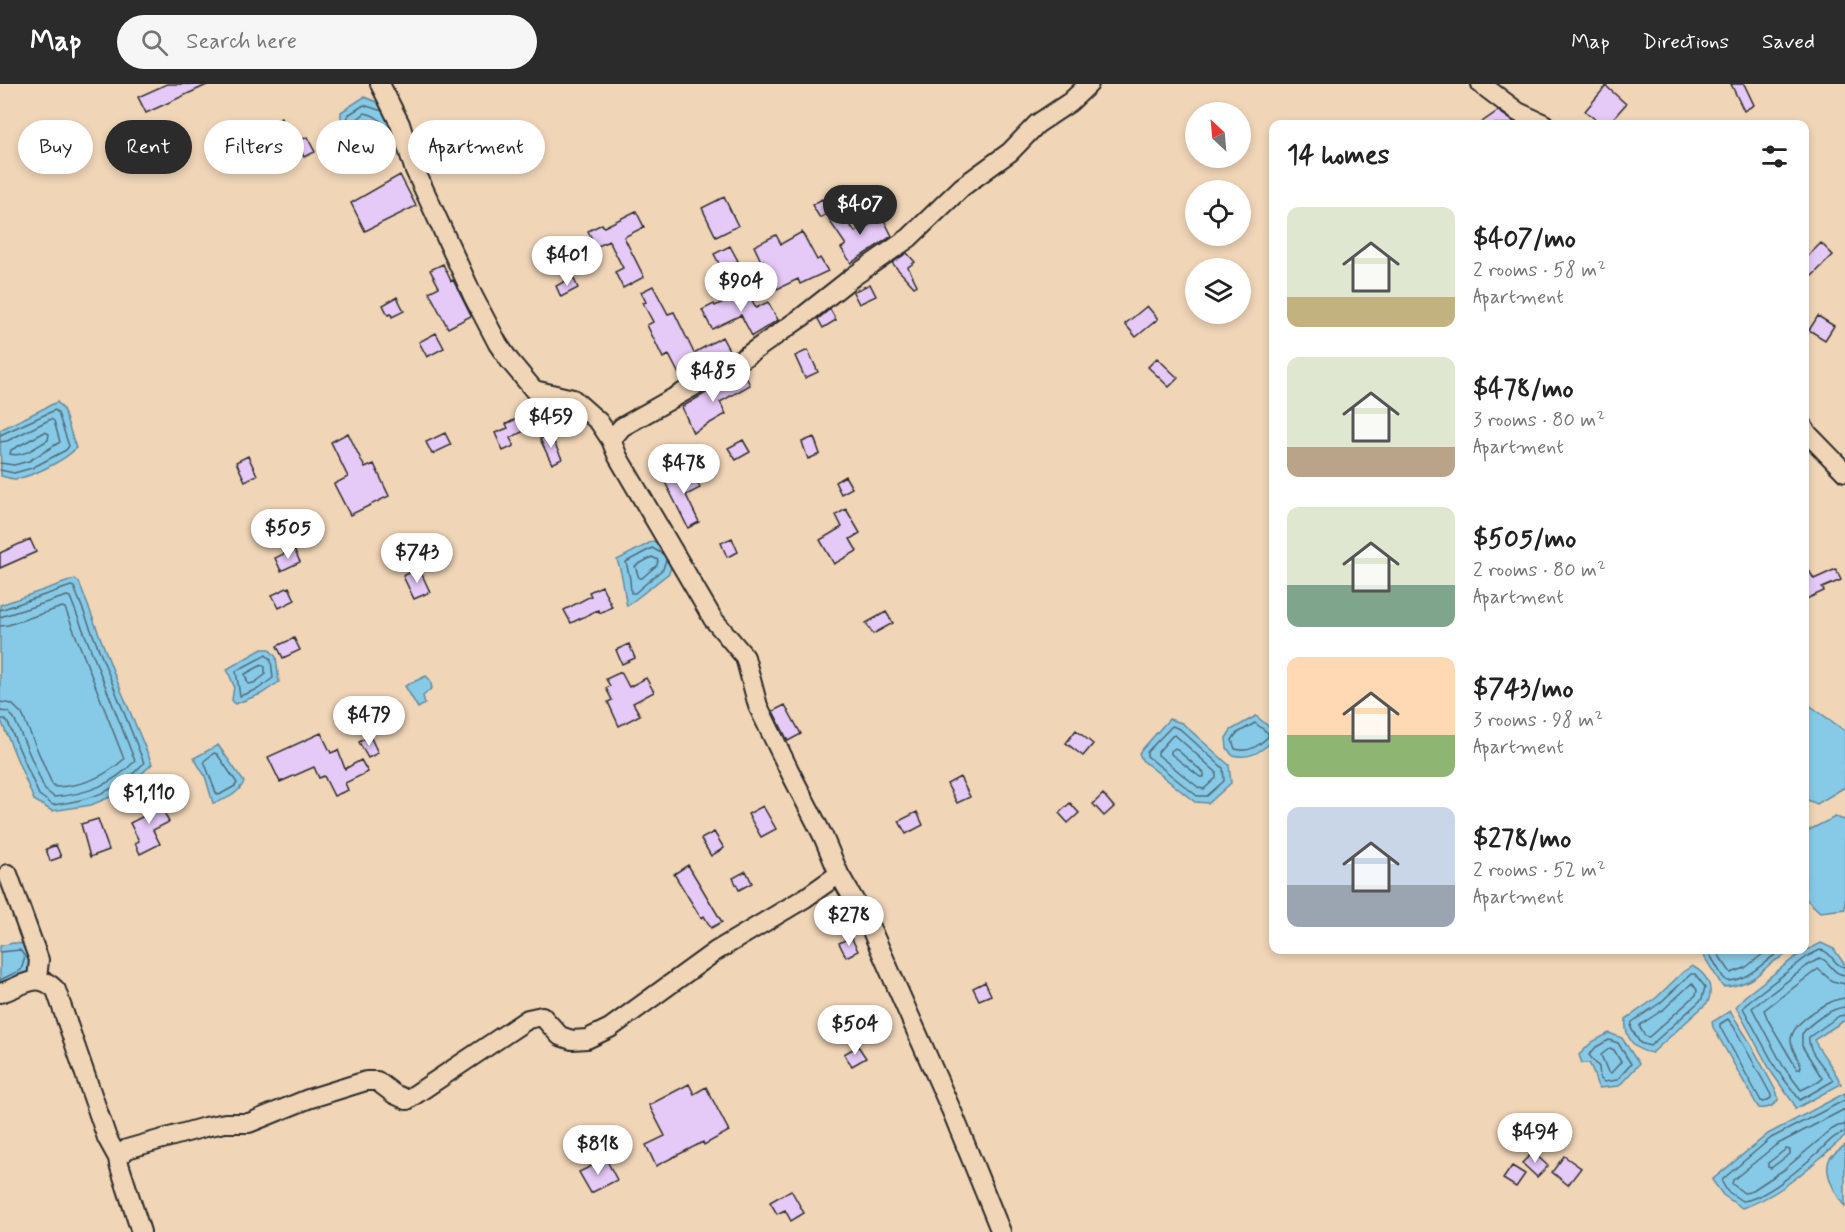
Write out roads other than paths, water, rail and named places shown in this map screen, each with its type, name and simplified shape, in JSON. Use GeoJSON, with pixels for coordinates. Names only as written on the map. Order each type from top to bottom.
{"type":"FeatureCollection","features":[{"type":"Feature","properties":{"kind":"street"},"geometry":{"type":"LineString","coordinates":[[380,84],[400,124],[414,168],[473,296],[498,344],[534,390],[573,399],[599,422],[713,619],[745,657],[758,706],[823,836],[839,874],[872,931],[953,1114],[1001,1232]]}},
{"type":"Feature","properties":{"kind":"street"},"geometry":{"type":"LineString","coordinates":[[611,440],[622,427],[752,352],[909,238],[962,187],[1010,152],[1037,124],[1070,102],[1089,84]]}},
{"type":"Feature","properties":{"kind":"street"},"geometry":{"type":"LineString","coordinates":[[1480,84],[1518,112],[1535,120]]}},
{"type":"Feature","properties":{"kind":"street"},"geometry":{"type":"LineString","coordinates":[[1809,435],[1845,472]]}},
{"type":"Feature","properties":{"kind":"street"},"geometry":{"type":"LineString","coordinates":[[8,874],[39,960],[37,979]]}},
{"type":"Feature","properties":{"kind":"street"},"geometry":{"type":"LineString","coordinates":[[118,1158],[128,1149],[225,1123],[249,1123],[308,1099],[366,1081],[377,1081],[406,1100],[528,1019],[542,1016],[560,1036],[572,1040],[587,1039],[610,1028],[716,951],[806,898],[839,874]]}},
{"type":"Feature","properties":{"kind":"street"},"geometry":{"type":"LineString","coordinates":[[0,993],[37,979],[47,981],[56,990],[108,1138],[118,1158],[141,1232]]}},
{"type":"Feature","properties":{"kind":"water"},"geometry":{"type":"Polygon","coordinates":[[[364,97],[385,105],[391,120],[341,120],[341,112],[364,97]]]}},
{"type":"Feature","properties":{"kind":"water"},"geometry":{"type":"Polygon","coordinates":[[[396,133],[400,143],[396,146],[396,133]]]}},
{"type":"Feature","properties":{"kind":"water"},"geometry":{"type":"Polygon","coordinates":[[[57,402],[63,409],[76,448],[57,463],[30,475],[15,479],[1,476],[0,430],[57,402]]]}},
{"type":"Feature","properties":{"kind":"water"},"geometry":{"type":"Polygon","coordinates":[[[653,541],[661,545],[673,561],[669,573],[627,606],[617,560],[653,541]]]}},
{"type":"Feature","properties":{"kind":"water"},"geometry":{"type":"Polygon","coordinates":[[[75,579],[79,582],[152,764],[122,792],[91,805],[52,811],[34,800],[0,718],[0,605],[75,579]]]}},
{"type":"Feature","properties":{"kind":"water"},"geometry":{"type":"Polygon","coordinates":[[[262,649],[269,649],[276,657],[279,682],[261,694],[235,704],[232,700],[234,686],[227,669],[262,649]]]}},
{"type":"Feature","properties":{"kind":"water"},"geometry":{"type":"Polygon","coordinates":[[[426,676],[432,688],[423,696],[425,704],[418,708],[405,686],[426,676]]]}},
{"type":"Feature","properties":{"kind":"water"},"geometry":{"type":"Polygon","coordinates":[[[1809,705],[1845,731],[1845,787],[1817,804],[1809,801],[1809,705]]]}},
{"type":"Feature","properties":{"kind":"water"},"geometry":{"type":"Polygon","coordinates":[[[1256,716],[1269,727],[1269,744],[1254,754],[1232,755],[1227,748],[1226,738],[1231,730],[1256,716]]]}},
{"type":"Feature","properties":{"kind":"water"},"geometry":{"type":"Polygon","coordinates":[[[1169,719],[1182,723],[1229,765],[1231,783],[1209,803],[1195,802],[1142,760],[1139,753],[1169,719]]]}},
{"type":"Feature","properties":{"kind":"water"},"geometry":{"type":"Polygon","coordinates":[[[218,745],[244,782],[231,796],[213,803],[205,776],[194,758],[218,745]]]}},
{"type":"Feature","properties":{"kind":"water"},"geometry":{"type":"Polygon","coordinates":[[[1835,817],[1845,820],[1845,909],[1820,912],[1809,902],[1809,830],[1835,817]]]}},
{"type":"Feature","properties":{"kind":"water"},"geometry":{"type":"Polygon","coordinates":[[[13,943],[24,944],[32,956],[27,974],[0,986],[0,946],[13,943]]]}},
{"type":"Feature","properties":{"kind":"water"},"geometry":{"type":"Polygon","coordinates":[[[1821,943],[1834,949],[1845,965],[1845,1020],[1814,1040],[1841,1084],[1795,1109],[1794,1104],[1772,1073],[1736,1007],[1744,997],[1798,955],[1809,954],[1809,949],[1821,943]]]}},
{"type":"Feature","properties":{"kind":"water"},"geometry":{"type":"Polygon","coordinates":[[[1702,954],[1787,954],[1749,981],[1723,987],[1702,954]]]}},
{"type":"Feature","properties":{"kind":"water"},"geometry":{"type":"Polygon","coordinates":[[[1692,966],[1708,981],[1710,996],[1708,1002],[1652,1053],[1635,1046],[1627,1031],[1626,1019],[1656,998],[1692,966]]]}},
{"type":"Feature","properties":{"kind":"water"},"geometry":{"type":"Polygon","coordinates":[[[1730,1011],[1777,1093],[1778,1100],[1770,1107],[1759,1108],[1713,1027],[1712,1022],[1730,1011]]]}},
{"type":"Feature","properties":{"kind":"water"},"geometry":{"type":"Polygon","coordinates":[[[1609,1033],[1622,1038],[1639,1064],[1619,1086],[1599,1088],[1589,1063],[1582,1063],[1579,1055],[1592,1042],[1609,1033]]]}},
{"type":"Feature","properties":{"kind":"water"},"geometry":{"type":"Polygon","coordinates":[[[1845,1093],[1845,1137],[1811,1166],[1773,1194],[1742,1208],[1723,1195],[1712,1180],[1768,1134],[1845,1093]]]}},
{"type":"Feature","properties":{"kind":"water"},"geometry":{"type":"Polygon","coordinates":[[[1845,1145],[1845,1207],[1829,1177],[1828,1164],[1830,1158],[1845,1145]]]}}]}
